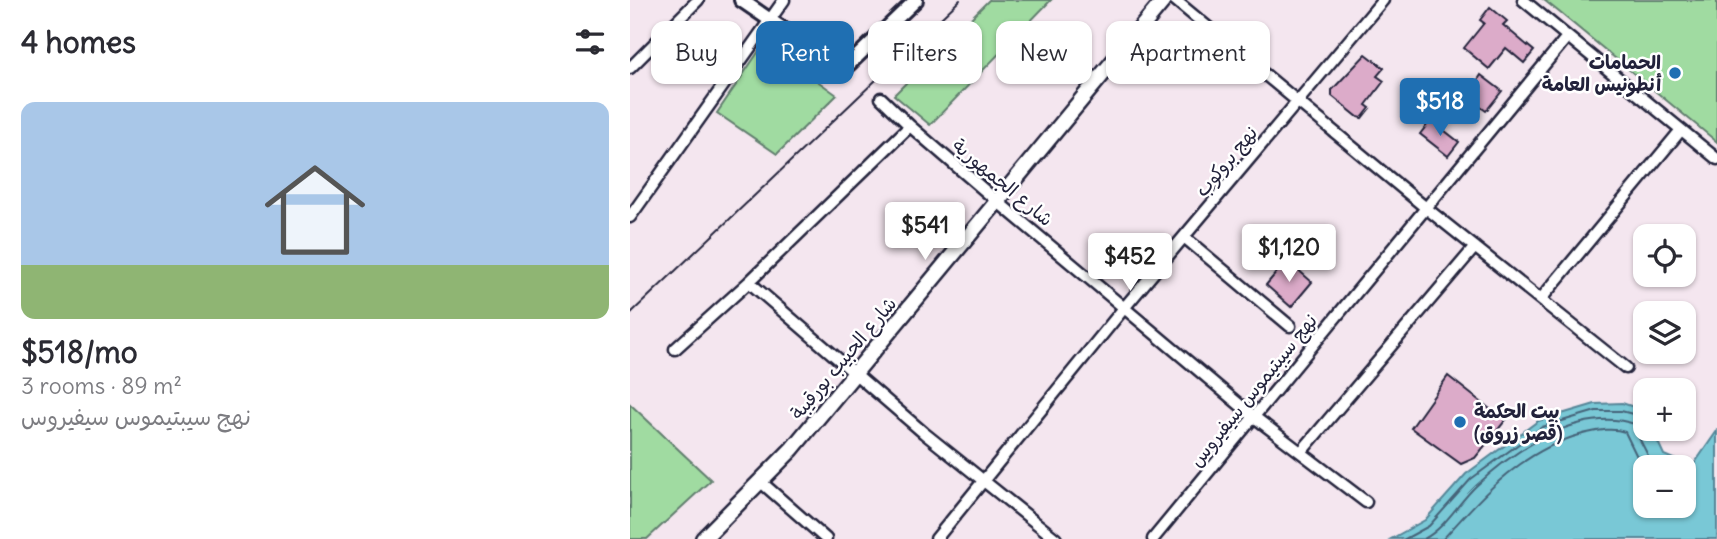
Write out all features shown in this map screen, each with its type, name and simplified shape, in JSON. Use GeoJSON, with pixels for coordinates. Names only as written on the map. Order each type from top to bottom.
{"type":"FeatureCollection","features":[{"type":"Feature","properties":{"kind":"main road","name":"شارع الحبيب بورقيبة"},"geometry":{"type":"LineString","coordinates":[[703,539],[761,482],[856,372],[1164,0]]}},
{"type":"Feature","properties":{"kind":"street"},"geometry":{"type":"LineString","coordinates":[[630,68],[698,0]]}},
{"type":"Feature","properties":{"kind":"street"},"geometry":{"type":"LineString","coordinates":[[740,0],[842,70],[916,0]]}},
{"type":"Feature","properties":{"kind":"street"},"geometry":{"type":"LineString","coordinates":[[630,217],[784,0]]}},
{"type":"Feature","properties":{"kind":"street"},"geometry":{"type":"LineString","coordinates":[[1174,0],[1426,208],[1626,368]]}},
{"type":"Feature","properties":{"kind":"street","name":"نهج بروكوب"},"geometry":{"type":"LineString","coordinates":[[936,539],[1124,309],[1383,0]]}},
{"type":"Feature","properties":{"kind":"street"},"geometry":{"type":"LineString","coordinates":[[1523,0],[1717,159]]}},
{"type":"Feature","properties":{"kind":"street","name":"نهج سيبتيموس سيفيروس"},"geometry":{"type":"LineString","coordinates":[[1153,539],[1567,37]]}},
{"type":"Feature","properties":{"kind":"street","name":"شارع الجمهورية"},"geometry":{"type":"LineString","coordinates":[[881,98],[910,126],[1124,309],[1253,416],[1366,502]]}},
{"type":"Feature","properties":{"kind":"street"},"geometry":{"type":"LineString","coordinates":[[675,349],[749,282],[910,126]]}},
{"type":"Feature","properties":{"kind":"street"},"geometry":{"type":"LineString","coordinates":[[1541,299],[1681,130]]}},
{"type":"Feature","properties":{"kind":"street"},"geometry":{"type":"LineString","coordinates":[[1184,237],[1290,326]]}},
{"type":"Feature","properties":{"kind":"street"},"geometry":{"type":"LineString","coordinates":[[1301,452],[1475,247]]}},
{"type":"Feature","properties":{"kind":"street"},"geometry":{"type":"LineString","coordinates":[[749,282],[984,482],[1056,539]]}},
{"type":"Feature","properties":{"kind":"street"},"geometry":{"type":"LineString","coordinates":[[761,482],[827,539]]}},
{"type":"Feature","properties":{"kind":"green space"},"geometry":{"type":"Polygon","coordinates":[[[989,0],[1051,0],[1031,21],[996,21],[996,57],[982,71],[982,21],[968,21],[989,0]]]}},
{"type":"Feature","properties":{"kind":"green space","name":"الحمامات أنطونيس العامة"},"geometry":{"type":"Polygon","coordinates":[[[1544,0],[1717,0],[1717,142],[1559,12],[1544,0]]]}},
{"type":"Feature","properties":{"kind":"green space"},"geometry":{"type":"Polygon","coordinates":[[[756,55],[756,84],[822,84],[837,95],[777,154],[717,113],[737,84],[742,84],[742,76],[756,55]]]}},
{"type":"Feature","properties":{"kind":"green space"},"geometry":{"type":"Polygon","coordinates":[[[905,84],[970,84],[930,125],[894,95],[905,84]]]}},
{"type":"Feature","properties":{"kind":"green space"},"geometry":{"type":"Polygon","coordinates":[[[630,404],[711,480],[647,539],[630,539],[630,404]]]}},
{"type":"Feature","properties":{"kind":"water"},"geometry":{"type":"Polygon","coordinates":[[[1622,403],[1633,407],[1633,441],[1658,441],[1664,455],[1633,455],[1633,518],[1696,518],[1696,461],[1717,431],[1717,539],[1391,539],[1425,520],[1466,474],[1538,421],[1595,404],[1622,403]]]}},
{"type":"Feature","properties":{"kind":"building"},"geometry":{"type":"Polygon","coordinates":[[[1490,7],[1507,21],[1503,25],[1534,51],[1524,63],[1506,48],[1489,69],[1464,48],[1484,23],[1480,20],[1490,7]]]}},
{"type":"Feature","properties":{"kind":"building"},"geometry":{"type":"Polygon","coordinates":[[[1366,54],[1384,68],[1377,76],[1384,81],[1366,105],[1370,108],[1362,118],[1332,96],[1332,90],[1366,54]]]}},
{"type":"Feature","properties":{"kind":"building"},"geometry":{"type":"Polygon","coordinates":[[[1481,75],[1502,91],[1486,111],[1471,100],[1481,87],[1476,83],[1481,75]]]}},
{"type":"Feature","properties":{"kind":"building"},"geometry":{"type":"Polygon","coordinates":[[[1431,84],[1455,106],[1442,121],[1419,99],[1431,84]]]}},
{"type":"Feature","properties":{"kind":"building"},"geometry":{"type":"Polygon","coordinates":[[[1431,120],[1459,142],[1448,156],[1420,134],[1431,120]]]}},
{"type":"Feature","properties":{"kind":"building"},"geometry":{"type":"Polygon","coordinates":[[[1287,260],[1312,282],[1291,307],[1266,285],[1287,260]]]}},
{"type":"Feature","properties":{"kind":"building","name":"بيت الحكمة (قصر زروق)"},"geometry":{"type":"Polygon","coordinates":[[[1448,376],[1495,413],[1499,409],[1509,416],[1475,458],[1461,464],[1411,428],[1448,376]]]}},
{"type":"Feature","properties":{"kind":"tram line"},"geometry":{"type":"LineString","coordinates":[[630,314],[960,0]]}},
{"type":"Feature","properties":{"kind":"place","name":"الحمامات أنطونيس العامة"},"geometry":{"type":"Point","coordinates":[1675,73]}},
{"type":"Feature","properties":{"kind":"place","name":"بيت الحكمة (قصر زروق)"},"geometry":{"type":"Point","coordinates":[1460,422]}}]}
